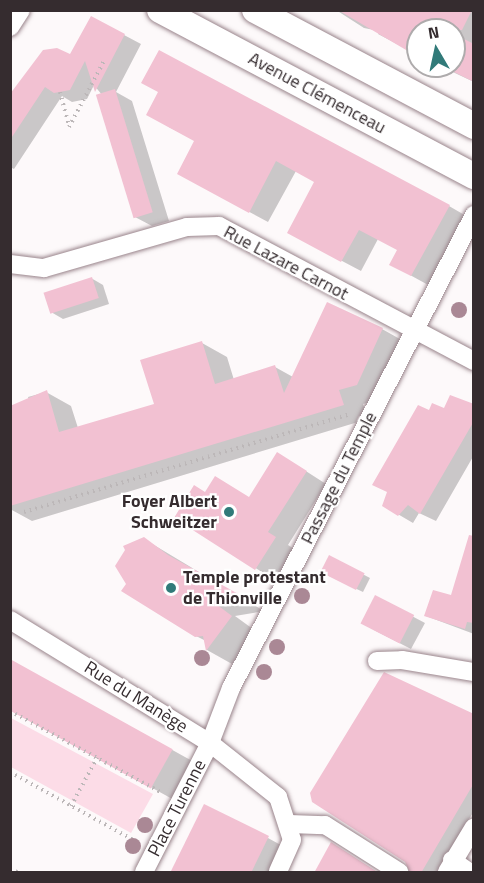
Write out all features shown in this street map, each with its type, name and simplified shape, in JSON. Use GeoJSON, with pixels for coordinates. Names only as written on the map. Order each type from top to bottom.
{"type":"FeatureCollection","features":[{"type":"Feature","properties":{"kind":"street"},"geometry":{"type":"LineString","coordinates":[[10,27],[21,10]]}},
{"type":"Feature","properties":{"kind":"street","name":"Avenue Clémenceau"},"geometry":{"type":"LineString","coordinates":[[160,10],[474,176]]}},
{"type":"Feature","properties":{"kind":"street"},"geometry":{"type":"LineString","coordinates":[[255,10],[474,126]]}},
{"type":"Feature","properties":{"kind":"street","name":"Passage du Temple"},"geometry":{"type":"LineString","coordinates":[[210,743],[231,688],[474,215]]}},
{"type":"Feature","properties":{"kind":"street","name":"Rue Lazare Carnot"},"geometry":{"type":"LineString","coordinates":[[10,264],[44,268],[187,227],[219,226],[415,333],[474,361]]}},
{"type":"Feature","properties":{"kind":"street","name":"Rue du Manège"},"geometry":{"type":"LineString","coordinates":[[10,620],[210,743],[278,797],[289,824]]}},
{"type":"Feature","properties":{"kind":"street"},"geometry":{"type":"LineString","coordinates":[[377,661],[402,660],[474,672]]}},
{"type":"Feature","properties":{"kind":"street","name":"Place Turenne"},"geometry":{"type":"LineString","coordinates":[[144,873],[210,743]]}},
{"type":"Feature","properties":{"kind":"street"},"geometry":{"type":"LineString","coordinates":[[278,873],[292,840],[289,824],[325,825],[399,873]]}},
{"type":"Feature","properties":{"kind":"street"},"geometry":{"type":"LineString","coordinates":[[469,873],[449,867],[474,827]]}},
{"type":"Feature","properties":{"kind":"path"},"geometry":{"type":"LineString","coordinates":[[60,92],[69,127],[104,61]]}},
{"type":"Feature","properties":{"kind":"path"},"geometry":{"type":"LineString","coordinates":[[24,512],[376,404]]}},
{"type":"Feature","properties":{"kind":"path"},"geometry":{"type":"LineString","coordinates":[[10,711],[162,793]]}},
{"type":"Feature","properties":{"kind":"path"},"geometry":{"type":"LineString","coordinates":[[71,806],[97,758]]}},
{"type":"Feature","properties":{"kind":"path"},"geometry":{"type":"LineString","coordinates":[[10,772],[137,842]]}},
{"type":"Feature","properties":{"kind":"path"},"geometry":{"type":"LineString","coordinates":[[10,869],[17,873]]}},
{"type":"Feature","properties":{"kind":"shaded area"},"geometry":{"type":"Polygon","coordinates":[[[11,718],[153,794],[131,833],[11,767],[11,718]]]}},
{"type":"Feature","properties":{"kind":"building"},"geometry":{"type":"Polygon","coordinates":[[[338,10],[472,10],[466,22],[466,18],[406,18],[406,50],[338,10]]]}},
{"type":"Feature","properties":{"kind":"building"},"geometry":{"type":"Polygon","coordinates":[[[91,16],[125,34],[95,92],[85,61],[70,90],[54,93],[45,87],[10,140],[10,94],[43,50],[57,48],[70,54],[91,16]]]}},
{"type":"Feature","properties":{"kind":"building"},"geometry":{"type":"Polygon","coordinates":[[[466,40],[474,44],[474,82],[466,78],[466,40]]]}},
{"type":"Feature","properties":{"kind":"building"},"geometry":{"type":"Polygon","coordinates":[[[159,50],[450,205],[411,276],[389,265],[397,250],[359,230],[341,262],[287,233],[314,182],[276,161],[249,213],[177,174],[194,141],[146,115],[158,92],[141,83],[159,50]]]}},
{"type":"Feature","properties":{"kind":"building"},"geometry":{"type":"Polygon","coordinates":[[[115,89],[153,212],[134,218],[96,95],[115,89]]]}},
{"type":"Feature","properties":{"kind":"building"},"geometry":{"type":"Polygon","coordinates":[[[92,277],[99,298],[50,314],[43,293],[92,277]]]}},
{"type":"Feature","properties":{"kind":"building"},"geometry":{"type":"Polygon","coordinates":[[[327,302],[383,328],[357,385],[339,390],[344,405],[10,506],[10,406],[47,390],[59,432],[154,404],[140,360],[202,341],[215,384],[275,365],[284,393],[327,302]]]}},
{"type":"Feature","properties":{"kind":"building"},"geometry":{"type":"Polygon","coordinates":[[[450,395],[474,404],[474,421],[420,514],[408,505],[398,516],[382,506],[387,492],[372,485],[418,405],[429,410],[432,403],[444,408],[450,395]]]}},
{"type":"Feature","properties":{"kind":"building","name":"Foyer Albert Schweitzer"},"geometry":{"type":"Polygon","coordinates":[[[277,452],[307,471],[268,532],[276,537],[255,570],[174,518],[194,485],[205,492],[215,476],[249,497],[277,452]]]}},
{"type":"Feature","properties":{"kind":"building"},"geometry":{"type":"Polygon","coordinates":[[[469,535],[474,536],[474,623],[467,622],[465,629],[424,616],[433,590],[451,595],[469,535]]]}},
{"type":"Feature","properties":{"kind":"building","name":"Temple protestant de Thionville"},"geometry":{"type":"Polygon","coordinates":[[[144,537],[168,555],[242,596],[212,601],[232,616],[206,651],[203,636],[195,637],[121,591],[126,584],[115,566],[125,550],[123,546],[144,537]]]}},
{"type":"Feature","properties":{"kind":"building"},"geometry":{"type":"Polygon","coordinates":[[[329,555],[365,573],[356,590],[320,572],[329,555]]]}},
{"type":"Feature","properties":{"kind":"building"},"geometry":{"type":"Polygon","coordinates":[[[375,595],[414,615],[400,643],[360,624],[375,595]]]}},
{"type":"Feature","properties":{"kind":"building"},"geometry":{"type":"Polygon","coordinates":[[[10,659],[173,749],[151,789],[10,710],[10,659]]]}},
{"type":"Feature","properties":{"kind":"building"},"geometry":{"type":"Polygon","coordinates":[[[384,672],[474,714],[474,783],[421,873],[410,873],[405,862],[312,802],[310,793],[384,672]]]}},
{"type":"Feature","properties":{"kind":"building"},"geometry":{"type":"Polygon","coordinates":[[[204,804],[269,836],[251,873],[170,873],[204,804]]]}},
{"type":"Feature","properties":{"kind":"building"},"geometry":{"type":"Polygon","coordinates":[[[331,842],[379,873],[314,873],[331,842]]]}},
{"type":"Feature","properties":{"kind":"place","name":"Foyer Albert Schweitzer"},"geometry":{"type":"Point","coordinates":[229,512]}},
{"type":"Feature","properties":{"kind":"place","name":"Temple protestant de Thionville"},"geometry":{"type":"Point","coordinates":[171,588]}}]}
